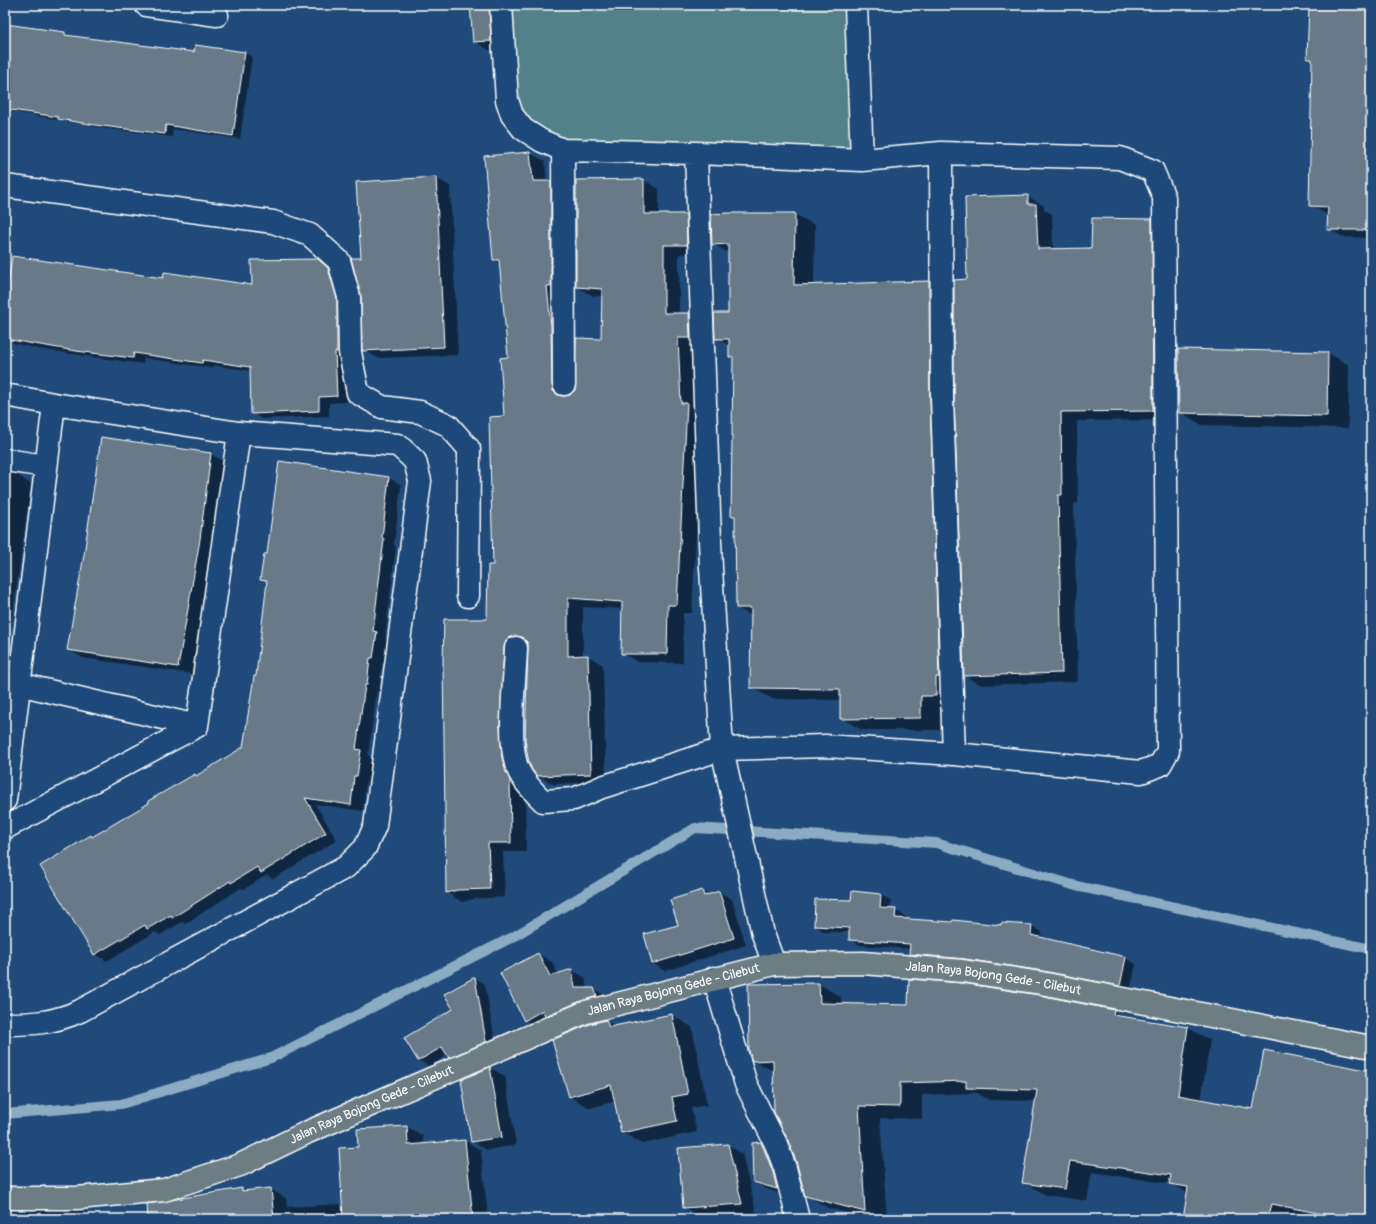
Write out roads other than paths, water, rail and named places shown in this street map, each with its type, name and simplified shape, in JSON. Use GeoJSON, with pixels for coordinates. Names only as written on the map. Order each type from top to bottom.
{"type":"FeatureCollection","features":[{"type":"Feature","properties":{"kind":"main road","name":"Jalan Raya Bojong Gede - Cilebut"},"geometry":{"type":"LineString","coordinates":[[5,1198],[76,1198],[164,1190],[240,1165],[308,1132],[586,1012],[714,978],[774,964],[862,963],[963,971],[1041,983],[1371,1047]]}},
{"type":"Feature","properties":{"kind":"street"},"geometry":{"type":"LineString","coordinates":[[146,5],[217,15]]}},
{"type":"Feature","properties":{"kind":"street"},"geometry":{"type":"LineString","coordinates":[[501,5],[507,100],[512,114],[523,129],[542,141],[563,150],[696,153],[862,160],[941,153],[1120,158],[1153,171],[1164,197],[1168,751],[1160,765],[1141,772],[954,754],[825,746],[722,749],[602,787],[574,800],[543,801],[523,778],[512,747],[516,648]]}},
{"type":"Feature","properties":{"kind":"street"},"geometry":{"type":"LineString","coordinates":[[856,5],[862,160]]}},
{"type":"Feature","properties":{"kind":"street"},"geometry":{"type":"LineString","coordinates":[[563,150],[564,384]]}},
{"type":"Feature","properties":{"kind":"street"},"geometry":{"type":"LineString","coordinates":[[696,153],[711,568],[722,749],[763,934],[774,964]]}},
{"type":"Feature","properties":{"kind":"street"},"geometry":{"type":"LineString","coordinates":[[941,153],[942,398],[954,754]]}},
{"type":"Feature","properties":{"kind":"street"},"geometry":{"type":"LineString","coordinates":[[5,186],[273,222],[310,235],[339,261],[349,297],[350,352],[358,394],[382,406],[420,412],[448,425],[469,449],[468,596]]}},
{"type":"Feature","properties":{"kind":"street"},"geometry":{"type":"LineString","coordinates":[[5,395],[239,433],[398,445],[415,461],[420,481],[375,826],[365,848],[346,867],[80,1011],[60,1020],[36,1024],[5,1024]]}},
{"type":"Feature","properties":{"kind":"street"},"geometry":{"type":"LineString","coordinates":[[5,800],[54,404]]}},
{"type":"Feature","properties":{"kind":"street"},"geometry":{"type":"LineString","coordinates":[[197,726],[239,433]]}},
{"type":"Feature","properties":{"kind":"street"},"geometry":{"type":"LineString","coordinates":[[5,460],[46,466]]}},
{"type":"Feature","properties":{"kind":"street"},"geometry":{"type":"LineString","coordinates":[[19,684],[197,726]]}},
{"type":"Feature","properties":{"kind":"street"},"geometry":{"type":"LineString","coordinates":[[5,828],[197,726]]}},
{"type":"Feature","properties":{"kind":"street"},"geometry":{"type":"LineString","coordinates":[[714,978],[746,1084],[776,1144],[785,1168],[798,1219]]}},
{"type":"Feature","properties":{"kind":"waterway"},"geometry":{"type":"LineString","coordinates":[[5,1114],[121,1104],[271,1058],[513,937],[695,828],[936,843],[1076,886],[1371,949]]}}]}
